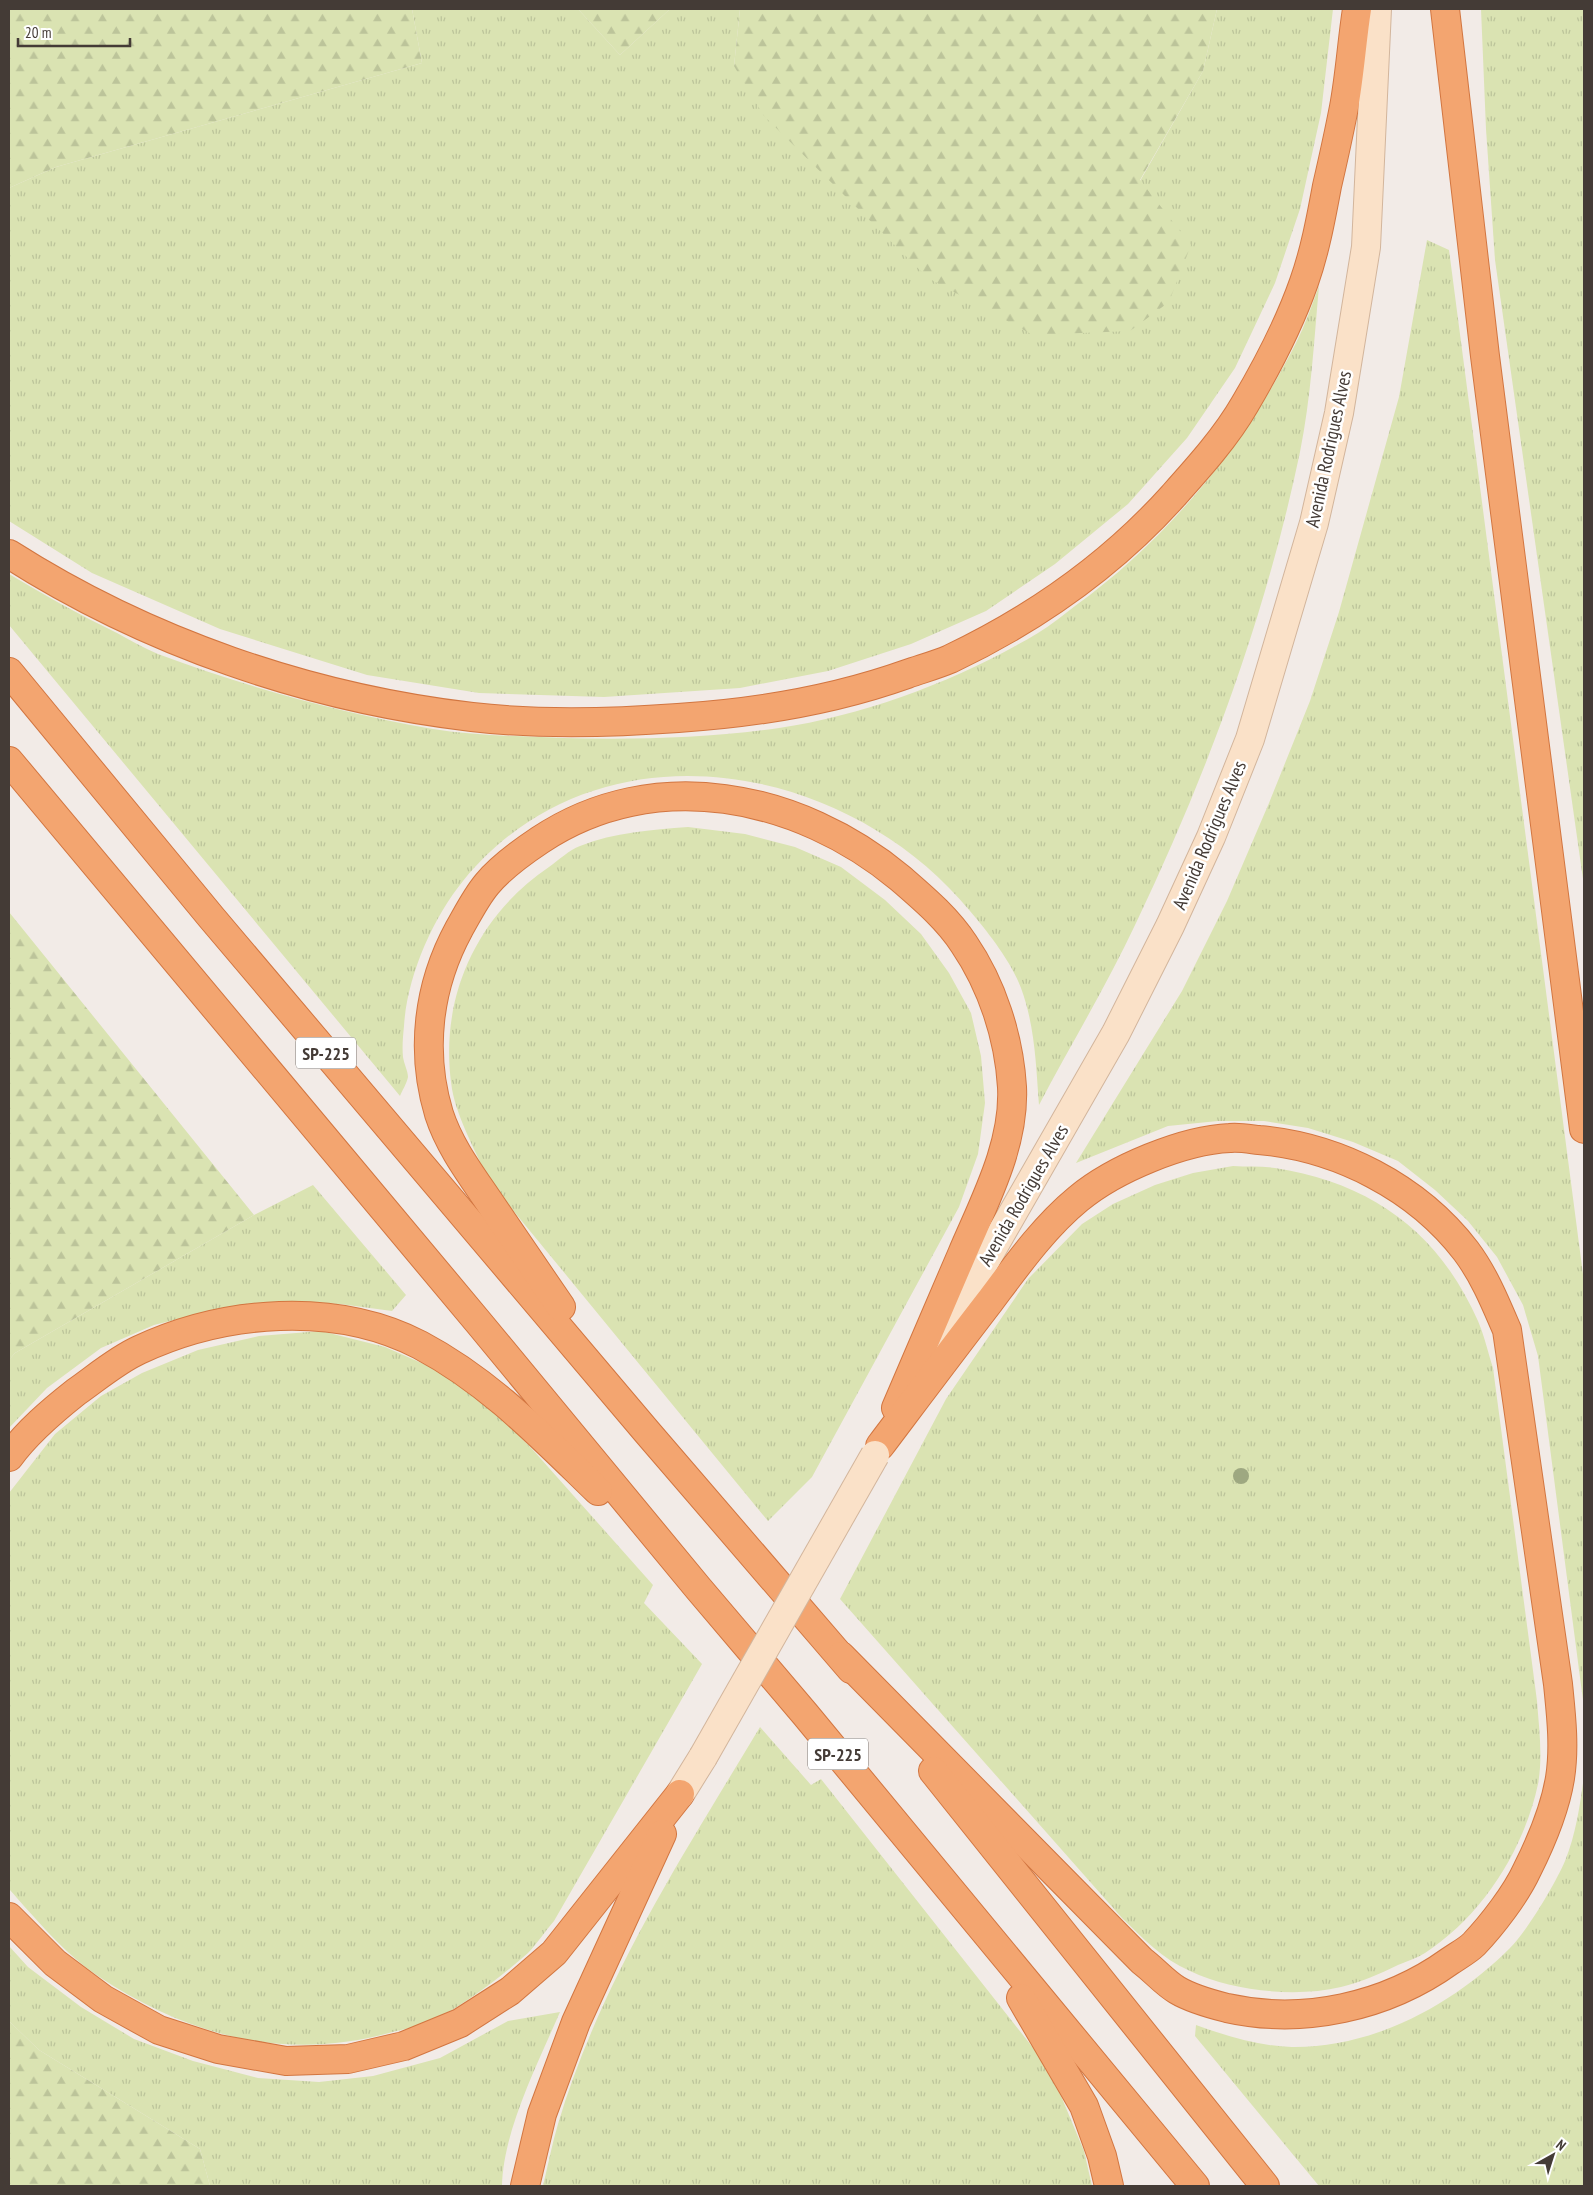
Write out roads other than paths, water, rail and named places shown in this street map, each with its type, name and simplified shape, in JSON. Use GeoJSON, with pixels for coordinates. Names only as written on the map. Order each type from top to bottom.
{"type":"FeatureCollection","features":[{"type":"Feature","properties":{"kind":"highway"},"geometry":{"type":"LineString","coordinates":[[9,554],[50,580],[118,614],[208,653],[300,683],[388,705],[476,718],[559,722],[726,715],[801,704],[872,686],[946,661],[1021,622],[1088,576],[1145,528],[1196,470],[1243,408],[1280,341],[1304,283],[1344,105],[1357,9]]}},
{"type":"Feature","properties":{"kind":"highway"},"geometry":{"type":"LineString","coordinates":[[1445,9],[1485,356],[1584,1130]]}},
{"type":"Feature","properties":{"kind":"highway","name":"SP-225"},"geometry":{"type":"LineString","coordinates":[[9,672],[217,924],[647,1432],[841,1656],[1265,2186]]}},
{"type":"Feature","properties":{"kind":"highway","name":"SP-225"},"geometry":{"type":"LineString","coordinates":[[9,761],[805,1714],[1195,2186]]}},
{"type":"Feature","properties":{"kind":"highway"},"geometry":{"type":"LineString","coordinates":[[647,1432],[455,1152],[439,1114],[430,1073],[428,1032],[434,992],[446,954],[487,883],[526,849],[563,824],[611,805],[659,798],[706,798],[754,803],[804,820],[845,840],[886,867],[927,901],[963,942],[987,986],[1006,1038],[1012,1090],[1007,1139],[989,1191],[877,1450]]}},
{"type":"Feature","properties":{"kind":"highway"},"geometry":{"type":"LineString","coordinates":[[841,1656],[1142,1961],[1177,1990],[1211,2004],[1255,2014],[1301,2014],[1344,2009],[1390,1993],[1431,1974],[1473,1944],[1503,1908],[1527,1872],[1547,1823],[1560,1778],[1562,1732],[1558,1684],[1507,1330],[1488,1284],[1465,1250],[1430,1214],[1393,1186],[1351,1162],[1311,1148],[1271,1141],[1230,1138],[1190,1145],[1153,1157],[1115,1174],[1078,1198],[1037,1239],[877,1450]]}},
{"type":"Feature","properties":{"kind":"highway"},"geometry":{"type":"LineString","coordinates":[[9,1457],[50,1412],[94,1379],[138,1350],[182,1333],[236,1320],[285,1315],[330,1318],[373,1328],[418,1344],[463,1371],[513,1408],[698,1588]]}},
{"type":"Feature","properties":{"kind":"highway"},"geometry":{"type":"LineString","coordinates":[[805,1714],[1028,2006],[1084,2106],[1102,2156],[1109,2186]]}},
{"type":"Feature","properties":{"kind":"highway"},"geometry":{"type":"LineString","coordinates":[[9,1917],[55,1963],[103,1999],[159,2030],[218,2048],[286,2061],[348,2059],[404,2046],[450,2027],[510,1991],[554,1953],[680,1794]]}},
{"type":"Feature","properties":{"kind":"highway"},"geometry":{"type":"LineString","coordinates":[[525,2186],[542,2114],[576,2022],[680,1794]]}},
{"type":"Feature","properties":{"kind":"main road","name":"Avenida Rodrigues Alves"},"geometry":{"type":"LineString","coordinates":[[1357,9],[1366,247]]}},
{"type":"Feature","properties":{"kind":"main road","name":"Avenida Rodrigues Alves"},"geometry":{"type":"LineString","coordinates":[[680,1794],[703,1757],[1116,1034],[1170,926],[1210,837],[1242,757],[1282,636],[1314,523],[1338,413],[1366,247],[1377,9]]}}]}
